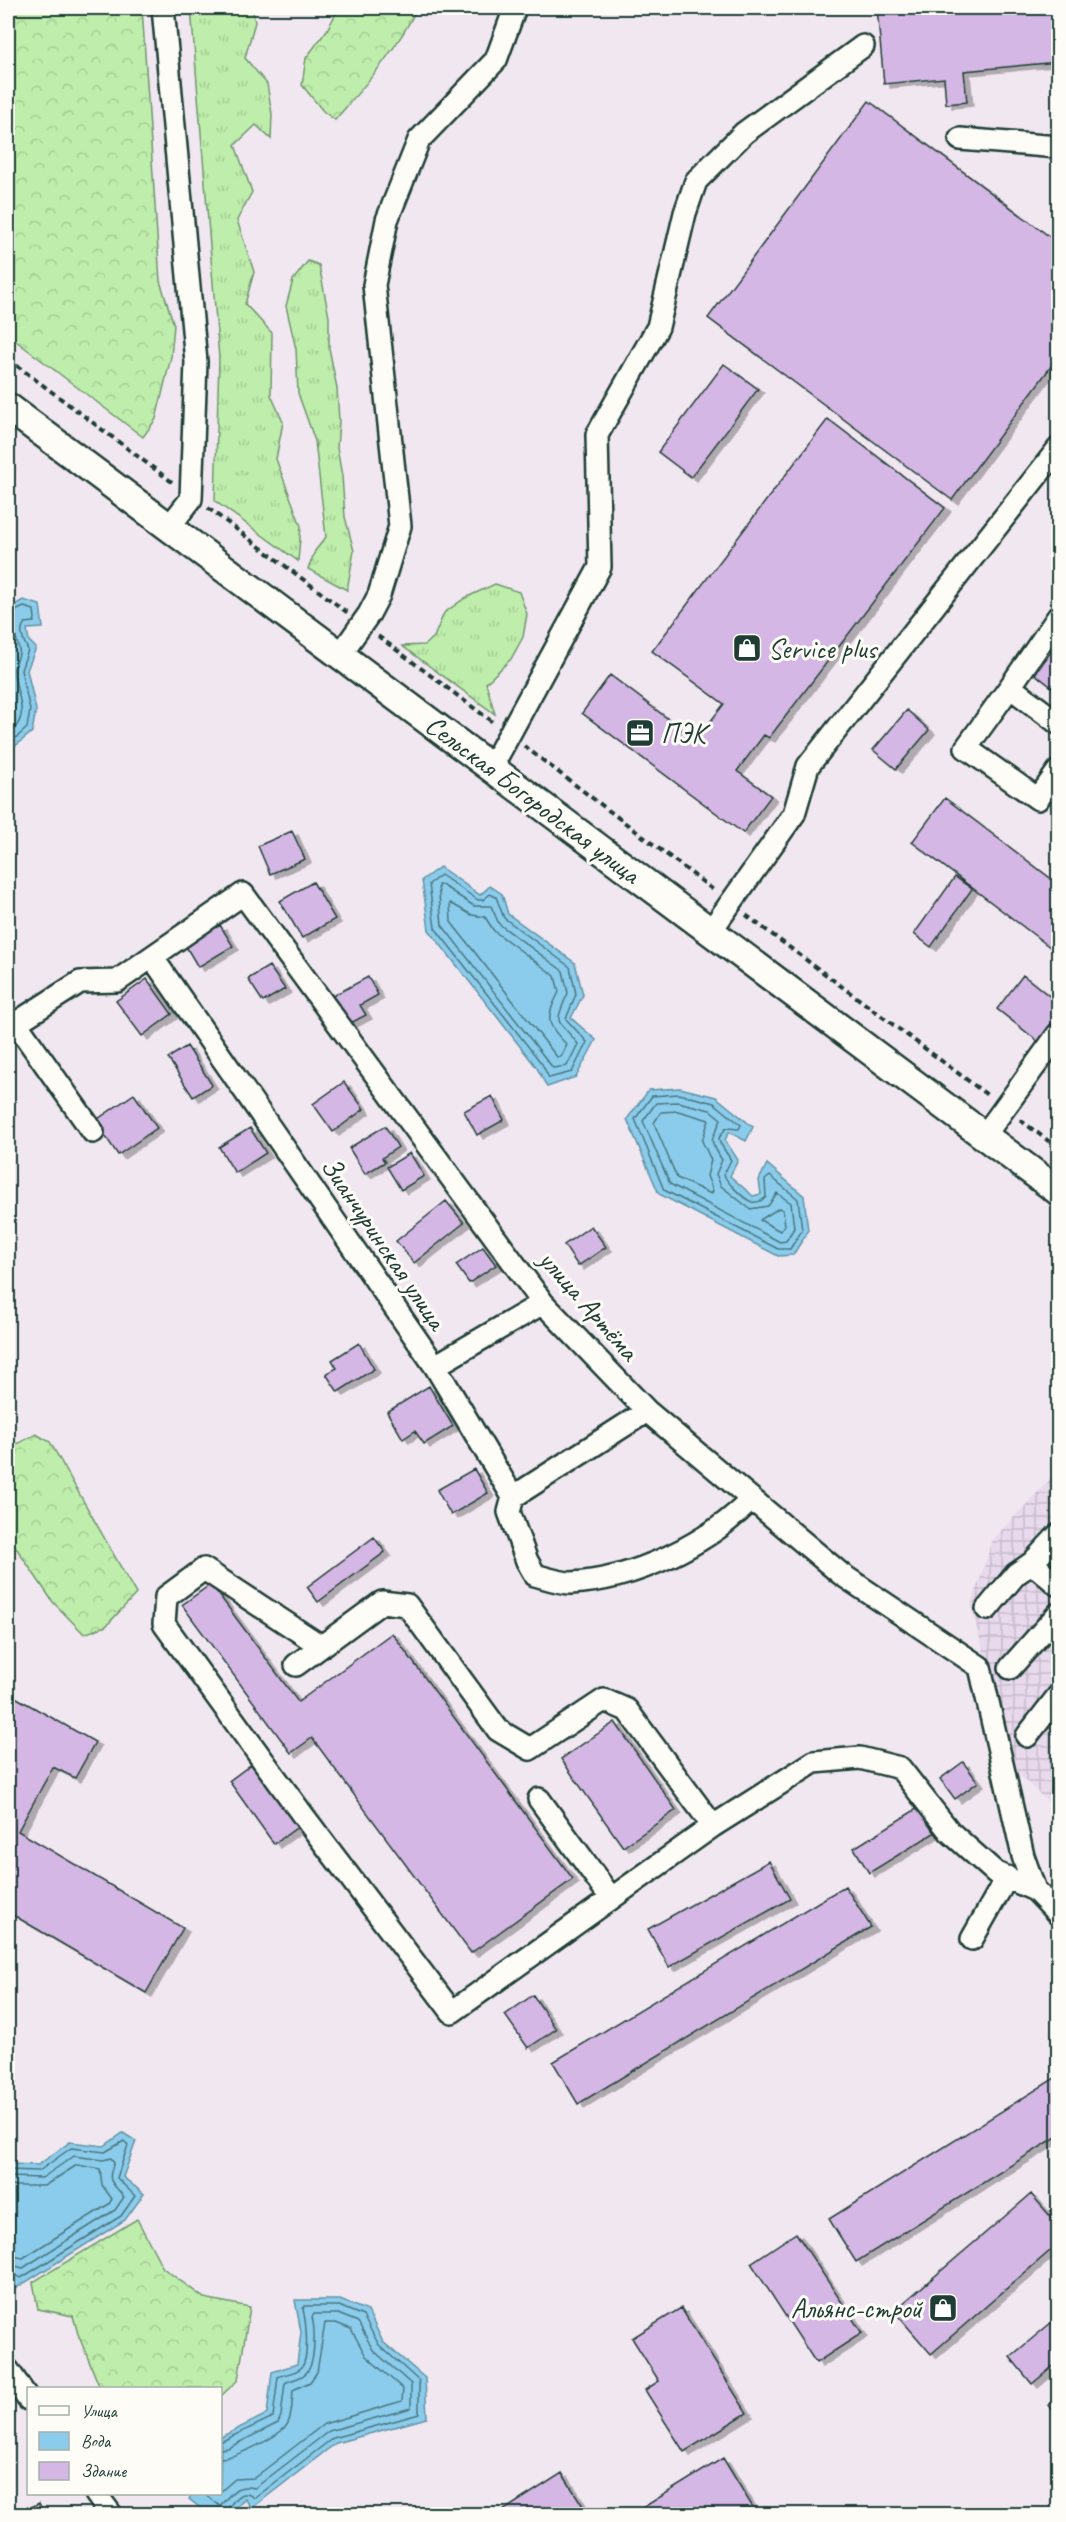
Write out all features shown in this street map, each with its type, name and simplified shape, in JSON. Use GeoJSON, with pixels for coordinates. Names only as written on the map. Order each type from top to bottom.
{"type":"FeatureCollection","features":[{"type":"Feature","properties":{"kind":"main road","name":"Сельская Богородская улица"},"geometry":{"type":"LineString","coordinates":[[8,407],[1059,1191]]}},
{"type":"Feature","properties":{"kind":"street"},"geometry":{"type":"LineString","coordinates":[[163,8],[196,362],[191,499],[170,527]]}},
{"type":"Feature","properties":{"kind":"street"},"geometry":{"type":"LineString","coordinates":[[340,655],[379,595],[400,526],[374,285],[387,220],[419,140],[496,60],[515,8]]}},
{"type":"Feature","properties":{"kind":"street"},"geometry":{"type":"LineString","coordinates":[[491,768],[600,567],[597,435],[658,327],[685,213],[696,181],[744,133],[863,46]]}},
{"type":"Feature","properties":{"kind":"street"},"geometry":{"type":"LineString","coordinates":[[960,139],[1059,147]]}},
{"type":"Feature","properties":{"kind":"street"},"geometry":{"type":"LineString","coordinates":[[710,932],[794,814],[808,766],[1059,449]]}},
{"type":"Feature","properties":{"kind":"street"},"geometry":{"type":"LineString","coordinates":[[1059,617],[966,748],[1038,799],[1059,771]]}},
{"type":"Feature","properties":{"kind":"street"},"geometry":{"type":"LineString","coordinates":[[1010,687],[1059,723]]}},
{"type":"Feature","properties":{"kind":"street","name":"улица Артёма"},"geometry":{"type":"LineString","coordinates":[[152,957],[243,894],[543,1304],[647,1412],[841,1574],[980,1666],[1023,1857],[1035,1890]]}},
{"type":"Feature","properties":{"kind":"street"},"geometry":{"type":"LineString","coordinates":[[93,1132],[16,1023],[80,982],[117,981],[152,957]]}},
{"type":"Feature","properties":{"kind":"street","name":"Зианчуринская улица"},"geometry":{"type":"LineString","coordinates":[[152,957],[435,1366],[513,1497],[509,1512],[527,1561],[535,1575],[569,1583],[619,1577],[674,1554],[733,1518],[752,1499]]}},
{"type":"Feature","properties":{"kind":"street"},"geometry":{"type":"LineString","coordinates":[[985,1135],[1059,1034]]}},
{"type":"Feature","properties":{"kind":"street"},"geometry":{"type":"LineString","coordinates":[[435,1366],[543,1304]]}},
{"type":"Feature","properties":{"kind":"street"},"geometry":{"type":"LineString","coordinates":[[513,1497],[647,1412]]}},
{"type":"Feature","properties":{"kind":"street"},"geometry":{"type":"LineString","coordinates":[[987,1609],[1016,1574],[1032,1563],[1059,1534]]}},
{"type":"Feature","properties":{"kind":"street"},"geometry":{"type":"LineString","coordinates":[[1032,1563],[1059,1586]]}},
{"type":"Feature","properties":{"kind":"street"},"geometry":{"type":"LineString","coordinates":[[321,1646],[204,1569],[166,1597],[164,1624],[302,1814],[452,2012],[713,1826],[814,1762],[860,1758],[900,1768],[950,1832],[996,1873],[1035,1890],[1059,1914]]}},
{"type":"Feature","properties":{"kind":"street"},"geometry":{"type":"LineString","coordinates":[[296,1665],[382,1602],[407,1605],[498,1730],[530,1749],[604,1700],[627,1710],[713,1826]]}},
{"type":"Feature","properties":{"kind":"street"},"geometry":{"type":"LineString","coordinates":[[1011,1668],[1059,1614]]}},
{"type":"Feature","properties":{"kind":"street"},"geometry":{"type":"LineString","coordinates":[[1027,1736],[1059,1696]]}},
{"type":"Feature","properties":{"kind":"street"},"geometry":{"type":"LineString","coordinates":[[539,1799],[611,1898]]}},
{"type":"Feature","properties":{"kind":"street"},"geometry":{"type":"LineString","coordinates":[[972,1939],[1007,1877]]}},
{"type":"Feature","properties":{"kind":"street"},"geometry":{"type":"LineString","coordinates":[[8,2370],[27,2398]]}},
{"type":"Feature","properties":{"kind":"street"},"geometry":{"type":"LineString","coordinates":[[97,2495],[111,2514]]}},
{"type":"Feature","properties":{"kind":"path"},"geometry":{"type":"LineString","coordinates":[[8,359],[423,670]]}},
{"type":"Feature","properties":{"kind":"shaded area"},"geometry":{"type":"Polygon","coordinates":[[[1058,1471],[1058,1811],[1016,1772],[971,1606],[993,1539],[1058,1471]]]}},
{"type":"Feature","properties":{"kind":"green space"},"geometry":{"type":"Polygon","coordinates":[[[8,8],[142,8],[160,281],[174,325],[171,357],[156,419],[143,437],[8,335],[8,8]]]}},
{"type":"Feature","properties":{"kind":"green space"},"geometry":{"type":"Polygon","coordinates":[[[191,8],[252,8],[255,22],[245,58],[267,84],[272,114],[271,139],[256,125],[235,145],[252,192],[237,220],[254,272],[245,304],[272,333],[271,395],[283,422],[276,459],[301,526],[298,561],[215,501],[219,358],[191,8]]]}},
{"type":"Feature","properties":{"kind":"green space"},"geometry":{"type":"Polygon","coordinates":[[[339,8],[417,8],[390,53],[335,120],[323,111],[302,85],[306,58],[327,30],[339,8]]]}},
{"type":"Feature","properties":{"kind":"green space"},"geometry":{"type":"Polygon","coordinates":[[[308,261],[319,265],[329,317],[329,348],[337,388],[339,421],[337,448],[345,517],[354,551],[347,590],[308,569],[315,551],[326,537],[315,441],[298,393],[296,349],[286,306],[293,280],[308,261]]]}},
{"type":"Feature","properties":{"kind":"green space"},"geometry":{"type":"Polygon","coordinates":[[[495,584],[519,592],[527,614],[523,637],[511,659],[486,683],[495,714],[402,646],[425,645],[434,637],[444,613],[465,598],[495,584]]]}},
{"type":"Feature","properties":{"kind":"green space"},"geometry":{"type":"Polygon","coordinates":[[[36,1434],[50,1442],[136,1594],[106,1626],[84,1634],[53,1602],[8,1536],[8,1449],[36,1434]]]}},
{"type":"Feature","properties":{"kind":"green space"},"geometry":{"type":"Polygon","coordinates":[[[137,2219],[163,2268],[204,2298],[250,2307],[238,2380],[222,2395],[222,2387],[100,2387],[73,2316],[38,2309],[33,2282],[137,2219]]]}},
{"type":"Feature","properties":{"kind":"water"},"geometry":{"type":"Polygon","coordinates":[[[23,600],[40,605],[43,628],[27,629],[29,641],[36,648],[27,670],[36,710],[32,732],[8,752],[8,605],[11,607],[23,600]]]}},
{"type":"Feature","properties":{"kind":"water"},"geometry":{"type":"Polygon","coordinates":[[[440,867],[480,895],[490,886],[502,894],[508,914],[575,963],[583,995],[571,1018],[596,1040],[576,1077],[547,1087],[537,1068],[429,930],[422,880],[440,867]]]}},
{"type":"Feature","properties":{"kind":"water"},"geometry":{"type":"Polygon","coordinates":[[[680,1088],[716,1097],[753,1127],[746,1141],[729,1132],[725,1140],[738,1160],[730,1176],[753,1196],[761,1194],[759,1180],[767,1164],[804,1196],[808,1231],[793,1255],[778,1256],[659,1194],[627,1119],[649,1090],[680,1088]]]}},
{"type":"Feature","properties":{"kind":"water"},"geometry":{"type":"Polygon","coordinates":[[[123,2133],[136,2141],[123,2177],[144,2194],[125,2220],[15,2289],[8,2272],[8,2164],[38,2165],[70,2142],[104,2146],[123,2133]]]}},
{"type":"Feature","properties":{"kind":"water"},"geometry":{"type":"Polygon","coordinates":[[[295,2300],[340,2300],[368,2311],[383,2342],[425,2378],[427,2418],[336,2443],[252,2508],[245,2499],[230,2514],[208,2514],[189,2499],[191,2495],[222,2495],[222,2436],[267,2414],[272,2372],[297,2364],[301,2332],[295,2300]]]}},
{"type":"Feature","properties":{"kind":"building"},"geometry":{"type":"Polygon","coordinates":[[[877,8],[1058,8],[1058,62],[964,71],[967,102],[946,104],[944,78],[884,84],[877,8]]]}},
{"type":"Feature","properties":{"kind":"building"},"geometry":{"type":"Polygon","coordinates":[[[869,101],[1058,243],[1058,357],[952,500],[708,318],[869,101]]]}},
{"type":"Feature","properties":{"kind":"building"},"geometry":{"type":"Polygon","coordinates":[[[724,364],[758,389],[691,477],[658,452],[724,364]]]}},
{"type":"Feature","properties":{"kind":"building"},"geometry":{"type":"Polygon","coordinates":[[[828,419],[945,508],[769,738],[764,735],[737,771],[771,796],[743,833],[582,713],[610,675],[696,740],[724,704],[652,651],[828,419]]]}},
{"type":"Feature","properties":{"kind":"building"},"geometry":{"type":"Polygon","coordinates":[[[1058,642],[1058,692],[1035,674],[1058,642]]]}},
{"type":"Feature","properties":{"kind":"building"},"geometry":{"type":"Polygon","coordinates":[[[907,710],[929,730],[896,769],[873,750],[907,710]]]}},
{"type":"Feature","properties":{"kind":"building"},"geometry":{"type":"Polygon","coordinates":[[[945,798],[1058,884],[1058,947],[1055,951],[912,842],[945,798]]]}},
{"type":"Feature","properties":{"kind":"building"},"geometry":{"type":"Polygon","coordinates":[[[292,831],[305,859],[270,874],[258,846],[292,831]]]}},
{"type":"Feature","properties":{"kind":"building"},"geometry":{"type":"Polygon","coordinates":[[[955,877],[972,889],[931,947],[914,934],[955,877]]]}},
{"type":"Feature","properties":{"kind":"building"},"geometry":{"type":"Polygon","coordinates":[[[313,882],[335,919],[302,938],[280,901],[313,882]]]}},
{"type":"Feature","properties":{"kind":"building"},"geometry":{"type":"Polygon","coordinates":[[[220,925],[233,946],[198,967],[185,945],[220,925]]]}},
{"type":"Feature","properties":{"kind":"building"},"geometry":{"type":"Polygon","coordinates":[[[269,966],[285,989],[263,1002],[248,979],[269,966]]]}},
{"type":"Feature","properties":{"kind":"building"},"geometry":{"type":"Polygon","coordinates":[[[1023,975],[1058,1003],[1058,1057],[997,1009],[1023,975]]]}},
{"type":"Feature","properties":{"kind":"building"},"geometry":{"type":"Polygon","coordinates":[[[368,977],[378,995],[360,1005],[366,1015],[345,1026],[329,998],[368,977]]]}},
{"type":"Feature","properties":{"kind":"building"},"geometry":{"type":"Polygon","coordinates":[[[147,979],[172,1014],[142,1036],[116,1001],[147,979]]]}},
{"type":"Feature","properties":{"kind":"building"},"geometry":{"type":"Polygon","coordinates":[[[187,1046],[212,1085],[193,1097],[168,1058],[187,1046]]]}},
{"type":"Feature","properties":{"kind":"building"},"geometry":{"type":"Polygon","coordinates":[[[344,1082],[364,1109],[333,1132],[313,1104],[344,1082]]]}},
{"type":"Feature","properties":{"kind":"building"},"geometry":{"type":"Polygon","coordinates":[[[134,1094],[157,1128],[118,1155],[95,1121],[134,1094]]]}},
{"type":"Feature","properties":{"kind":"building"},"geometry":{"type":"Polygon","coordinates":[[[492,1096],[504,1120],[477,1135],[464,1111],[492,1096]]]}},
{"type":"Feature","properties":{"kind":"building"},"geometry":{"type":"Polygon","coordinates":[[[385,1126],[398,1147],[382,1158],[385,1162],[365,1174],[349,1148],[385,1126]]]}},
{"type":"Feature","properties":{"kind":"building"},"geometry":{"type":"Polygon","coordinates":[[[250,1128],[266,1153],[235,1173],[219,1147],[250,1128]]]}},
{"type":"Feature","properties":{"kind":"building"},"geometry":{"type":"Polygon","coordinates":[[[410,1153],[424,1176],[401,1190],[387,1167],[410,1153]]]}},
{"type":"Feature","properties":{"kind":"building"},"geometry":{"type":"Polygon","coordinates":[[[446,1201],[464,1223],[414,1263],[396,1241],[446,1201]]]}},
{"type":"Feature","properties":{"kind":"building"},"geometry":{"type":"Polygon","coordinates":[[[591,1226],[606,1247],[578,1266],[564,1245],[591,1226]]]}},
{"type":"Feature","properties":{"kind":"building"},"geometry":{"type":"Polygon","coordinates":[[[483,1247],[496,1265],[469,1283],[456,1265],[483,1247]]]}},
{"type":"Feature","properties":{"kind":"building"},"geometry":{"type":"Polygon","coordinates":[[[359,1343],[374,1369],[338,1392],[326,1374],[337,1368],[332,1360],[359,1343]]]}},
{"type":"Feature","properties":{"kind":"building"},"geometry":{"type":"Polygon","coordinates":[[[429,1386],[453,1426],[424,1444],[415,1431],[403,1439],[387,1412],[429,1386]]]}},
{"type":"Feature","properties":{"kind":"building"},"geometry":{"type":"Polygon","coordinates":[[[474,1469],[488,1493],[451,1515],[437,1490],[474,1469]]]}},
{"type":"Feature","properties":{"kind":"building"},"geometry":{"type":"Polygon","coordinates":[[[374,1537],[385,1552],[318,1602],[307,1587],[374,1537]]]}},
{"type":"Feature","properties":{"kind":"building"},"geometry":{"type":"Polygon","coordinates":[[[211,1584],[298,1702],[392,1633],[573,1879],[471,1953],[312,1738],[291,1753],[182,1605],[211,1584]]]}},
{"type":"Feature","properties":{"kind":"building"},"geometry":{"type":"Polygon","coordinates":[[[8,1693],[95,1742],[75,1778],[53,1767],[18,1831],[183,1928],[146,1993],[8,1912],[8,1693]]]}},
{"type":"Feature","properties":{"kind":"building"},"geometry":{"type":"Polygon","coordinates":[[[615,1722],[676,1810],[623,1847],[561,1759],[615,1722]]]}},
{"type":"Feature","properties":{"kind":"building"},"geometry":{"type":"Polygon","coordinates":[[[963,1762],[978,1782],[955,1799],[940,1779],[963,1762]]]}},
{"type":"Feature","properties":{"kind":"building"},"geometry":{"type":"Polygon","coordinates":[[[253,1763],[299,1826],[274,1844],[229,1781],[253,1763]]]}},
{"type":"Feature","properties":{"kind":"building"},"geometry":{"type":"Polygon","coordinates":[[[918,1808],[934,1833],[869,1873],[854,1848],[918,1808]]]}},
{"type":"Feature","properties":{"kind":"building"},"geometry":{"type":"Polygon","coordinates":[[[769,1861],[790,1899],[669,1967],[648,1929],[769,1861]]]}},
{"type":"Feature","properties":{"kind":"building"},"geometry":{"type":"Polygon","coordinates":[[[845,1886],[871,1927],[578,2104],[553,2062],[845,1886]]]}},
{"type":"Feature","properties":{"kind":"building"},"geometry":{"type":"Polygon","coordinates":[[[533,1995],[556,2029],[528,2048],[505,2015],[533,1995]]]}},
{"type":"Feature","properties":{"kind":"building"},"geometry":{"type":"Polygon","coordinates":[[[1058,2076],[1058,2136],[856,2262],[829,2219],[1058,2076]]]}},
{"type":"Feature","properties":{"kind":"building"},"geometry":{"type":"Polygon","coordinates":[[[1031,2194],[1058,2225],[1058,2244],[931,2354],[894,2311],[1031,2194]]]}},
{"type":"Feature","properties":{"kind":"building"},"geometry":{"type":"Polygon","coordinates":[[[796,2233],[862,2333],[816,2363],[751,2263],[796,2233]]]}},
{"type":"Feature","properties":{"kind":"building"},"geometry":{"type":"Polygon","coordinates":[[[681,2308],[747,2413],[684,2452],[645,2390],[659,2381],[632,2338],[681,2308]]]}},
{"type":"Feature","properties":{"kind":"building"},"geometry":{"type":"Polygon","coordinates":[[[1058,2317],[1058,2362],[1032,2384],[1010,2357],[1058,2317]]]}},
{"type":"Feature","properties":{"kind":"building"},"geometry":{"type":"Polygon","coordinates":[[[1058,2397],[1058,2417],[1049,2405],[1058,2397]]]}},
{"type":"Feature","properties":{"kind":"building"},"geometry":{"type":"Polygon","coordinates":[[[723,2458],[757,2514],[642,2514],[639,2510],[723,2458]]]}},
{"type":"Feature","properties":{"kind":"building"},"geometry":{"type":"Polygon","coordinates":[[[562,2473],[588,2514],[498,2514],[562,2473]]]}},
{"type":"Feature","properties":{"kind":"building"},"geometry":{"type":"Polygon","coordinates":[[[39,2503],[45,2514],[18,2514],[39,2503]]]}},
{"type":"Feature","properties":{"kind":"place","name":"Service plus"},"geometry":{"type":"Point","coordinates":[747,648]}},
{"type":"Feature","properties":{"kind":"place","name":"ПЭК"},"geometry":{"type":"Point","coordinates":[640,733]}},
{"type":"Feature","properties":{"kind":"place","name":"Альянс-строй"},"geometry":{"type":"Point","coordinates":[943,2308]}}]}
